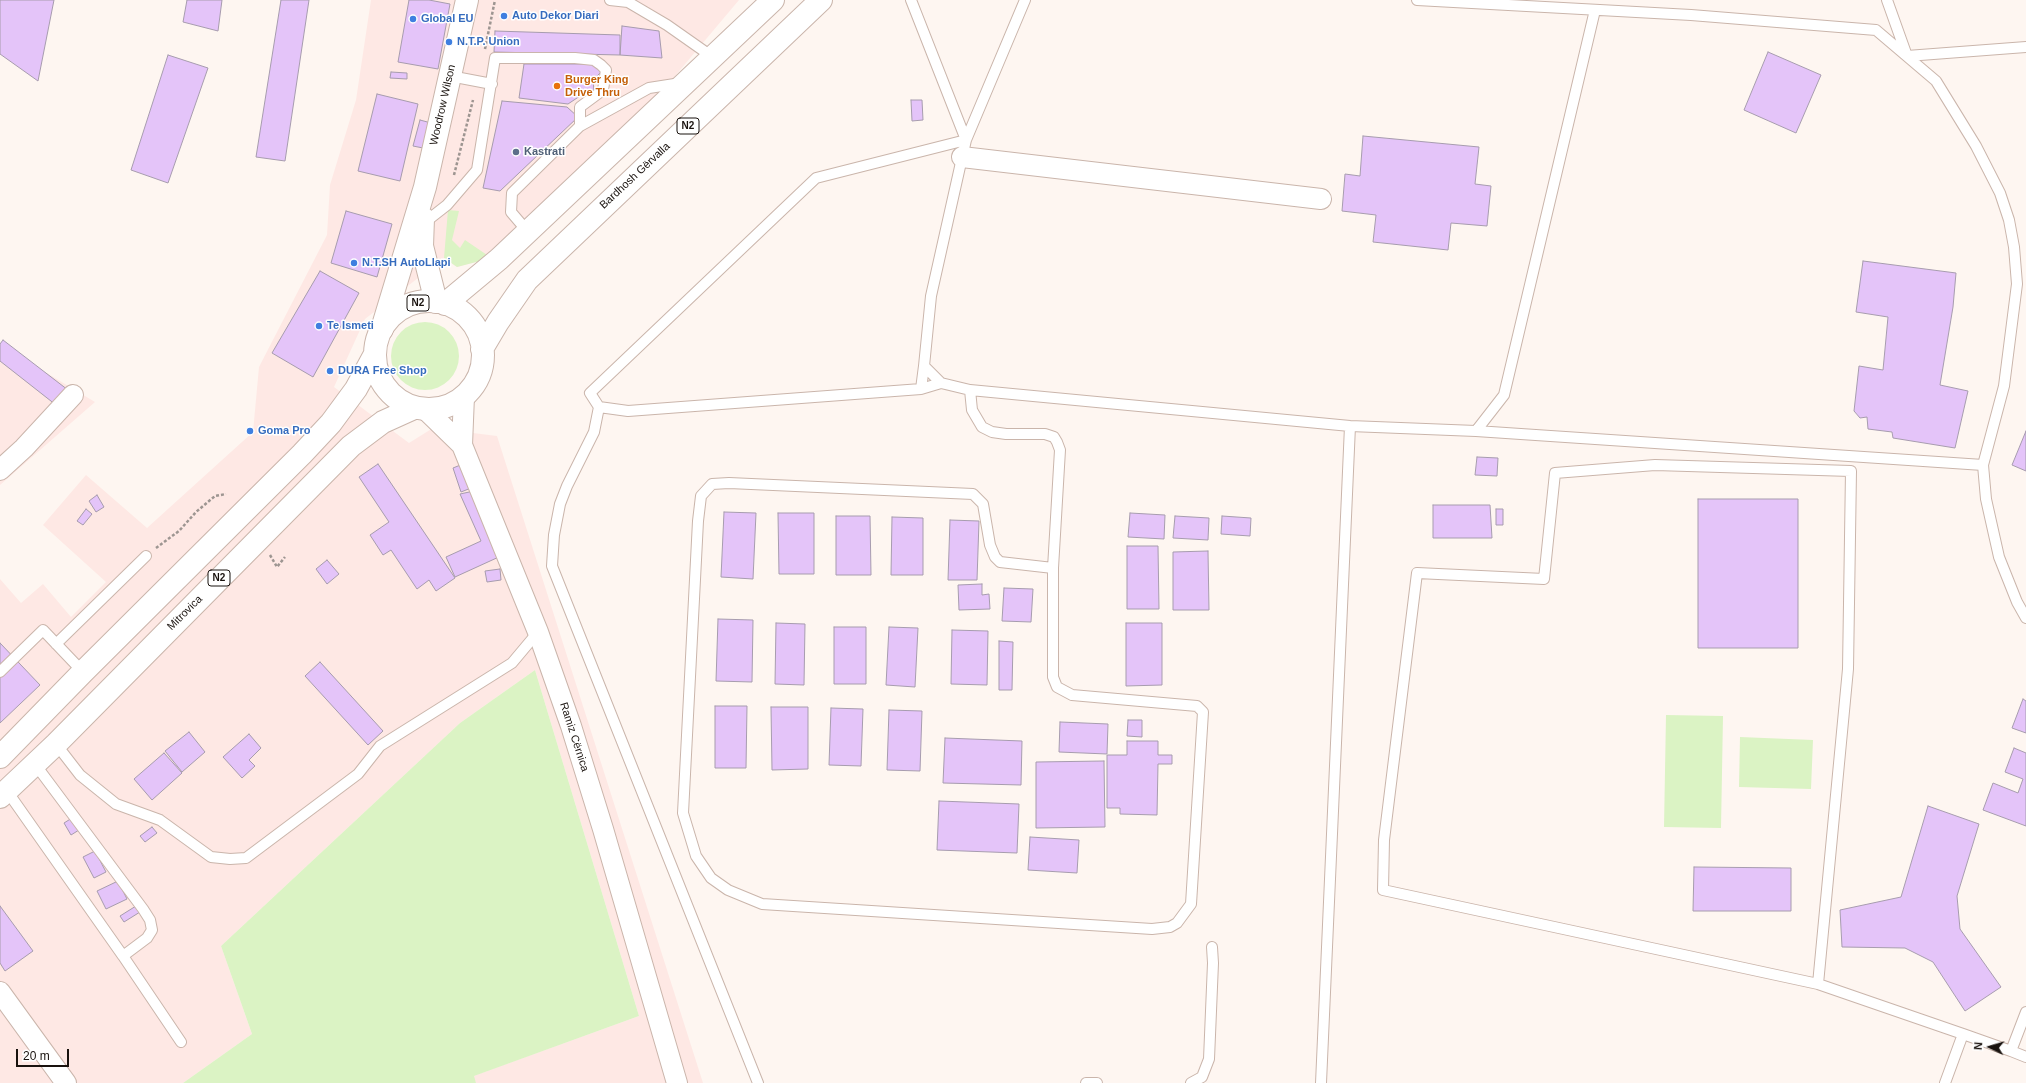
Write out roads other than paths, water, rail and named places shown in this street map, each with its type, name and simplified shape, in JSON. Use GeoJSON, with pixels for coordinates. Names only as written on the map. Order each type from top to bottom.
{"type":"FeatureCollection","features":[{"type":"Feature","properties":{"kind":"main road","name":"Woodrow Wilson"},"geometry":{"type":"LineString","coordinates":[[424,187],[467,0]]}},
{"type":"Feature","properties":{"kind":"main road","name":"N2"},"geometry":{"type":"LineString","coordinates":[[441,303],[500,259],[773,0]]}},
{"type":"Feature","properties":{"kind":"main road","name":"Bardhosh Gërvalla"},"geometry":{"type":"LineString","coordinates":[[482,349],[498,322],[527,280],[821,0]]}},
{"type":"Feature","properties":{"kind":"main road"},"geometry":{"type":"LineString","coordinates":[[424,187],[422,246],[441,303]]}},
{"type":"Feature","properties":{"kind":"main road"},"geometry":{"type":"LineString","coordinates":[[382,329],[424,187]]}},
{"type":"Feature","properties":{"kind":"main road","name":"N2"},"geometry":{"type":"LineString","coordinates":[[420,302],[441,303],[459,311],[470,321],[478,334],[482,349],[482,367],[475,383],[464,396],[446,406],[420,409],[398,400],[385,388],[377,372],[375,354],[377,341],[382,329],[392,316],[405,307],[420,302]]}},
{"type":"Feature","properties":{"kind":"main road","name":"N2"},"geometry":{"type":"LineString","coordinates":[[0,757],[83,672],[302,454],[331,423],[356,389],[375,354]]}},
{"type":"Feature","properties":{"kind":"main road","name":"Mitrovica"},"geometry":{"type":"LineString","coordinates":[[3,794],[56,744],[351,446],[382,422],[420,409]]}},
{"type":"Feature","properties":{"kind":"street"},"geometry":{"type":"LineString","coordinates":[[964,149],[1321,199]]}},
{"type":"Feature","properties":{"kind":"street"},"geometry":{"type":"LineString","coordinates":[[0,470],[29,443],[73,395]]}},
{"type":"Feature","properties":{"kind":"street","name":"Ramiz Cërnica"},"geometry":{"type":"LineString","coordinates":[[464,396],[462,444],[538,632],[571,726],[603,828],[677,1083]]}},
{"type":"Feature","properties":{"kind":"street"},"geometry":{"type":"LineString","coordinates":[[420,409],[462,444]]}},
{"type":"Feature","properties":{"kind":"street"},"geometry":{"type":"LineString","coordinates":[[0,992],[66,1083]]}},
{"type":"Feature","properties":{"kind":"lane"},"geometry":{"type":"LineString","coordinates":[[610,0],[628,2],[661,21],[704,51],[712,59]]}},
{"type":"Feature","properties":{"kind":"lane"},"geometry":{"type":"LineString","coordinates":[[911,0],[964,149]]}},
{"type":"Feature","properties":{"kind":"lane"},"geometry":{"type":"LineString","coordinates":[[921,389],[930,296],[964,149],[1026,0]]}},
{"type":"Feature","properties":{"kind":"lane"},"geometry":{"type":"LineString","coordinates":[[1417,0],[1691,15],[1876,30],[1936,82],[1976,146],[2000,193],[2014,247],[2017,284],[2004,386],[1983,465],[1986,499],[1999,557],[2017,602],[2026,618]]}},
{"type":"Feature","properties":{"kind":"lane"},"geometry":{"type":"LineString","coordinates":[[1887,0],[1907,56]]}},
{"type":"Feature","properties":{"kind":"lane"},"geometry":{"type":"LineString","coordinates":[[1476,431],[1504,395],[1595,10]]}},
{"type":"Feature","properties":{"kind":"lane"},"geometry":{"type":"LineString","coordinates":[[1907,56],[2026,47]]}},
{"type":"Feature","properties":{"kind":"lane"},"geometry":{"type":"LineString","coordinates":[[422,225],[447,205],[477,170],[495,58],[575,58],[594,60],[601,65],[606,70],[603,90],[580,107],[580,126]]}},
{"type":"Feature","properties":{"kind":"lane"},"geometry":{"type":"LineString","coordinates":[[450,76],[492,84]]}},
{"type":"Feature","properties":{"kind":"lane"},"geometry":{"type":"LineString","coordinates":[[528,232],[511,212],[512,192],[580,126],[649,88],[673,83],[687,83]]}},
{"type":"Feature","properties":{"kind":"lane"},"geometry":{"type":"LineString","coordinates":[[758,1083],[552,566],[554,535],[560,504],[567,486],[594,432],[599,407],[590,393],[816,178],[964,149]]}},
{"type":"Feature","properties":{"kind":"lane"},"geometry":{"type":"LineString","coordinates":[[924,366],[941,383]]}},
{"type":"Feature","properties":{"kind":"lane"},"geometry":{"type":"LineString","coordinates":[[599,407],[628,411],[921,389],[941,383],[970,390],[1350,426],[1476,431],[1983,465]]}},
{"type":"Feature","properties":{"kind":"lane"},"geometry":{"type":"LineString","coordinates":[[970,390],[972,410],[982,426],[992,432],[1006,434],[1045,434],[1054,437],[1060,450],[1052,568],[1053,677],[1061,690],[1072,695],[1197,706],[1203,712],[1191,904],[1178,923],[1170,927],[1152,929],[762,904],[728,890],[711,878],[696,856],[683,813],[698,521],[701,496],[712,484],[729,483],[973,494],[983,504],[990,545],[995,557],[1000,562],[1052,568]]}},
{"type":"Feature","properties":{"kind":"lane"},"geometry":{"type":"LineString","coordinates":[[1321,1083],[1350,426]]}},
{"type":"Feature","properties":{"kind":"lane"},"geometry":{"type":"LineString","coordinates":[[1818,984],[1848,669],[1851,471],[1655,465],[1555,473],[1544,579],[1417,574],[1384,840],[1383,890],[1818,984],[2026,1056]]}},
{"type":"Feature","properties":{"kind":"lane"},"geometry":{"type":"LineString","coordinates":[[56,644],[146,556]]}},
{"type":"Feature","properties":{"kind":"lane"},"geometry":{"type":"LineString","coordinates":[[0,672],[43,630],[83,672]]}},
{"type":"Feature","properties":{"kind":"lane"},"geometry":{"type":"LineString","coordinates":[[56,744],[80,775],[116,804],[160,820],[211,857],[230,859],[246,858],[358,774],[380,746],[512,663],[538,632]]}},
{"type":"Feature","properties":{"kind":"lane"},"geometry":{"type":"LineString","coordinates":[[35,764],[150,920],[152,930],[147,938],[123,956]]}},
{"type":"Feature","properties":{"kind":"lane"},"geometry":{"type":"LineString","coordinates":[[3,794],[123,956],[181,1042]]}},
{"type":"Feature","properties":{"kind":"lane"},"geometry":{"type":"LineString","coordinates":[[1191,1083],[1202,1077],[1209,1059],[1213,963],[1212,947]]}},
{"type":"Feature","properties":{"kind":"lane"},"geometry":{"type":"LineString","coordinates":[[2011,1051],[2026,1012]]}},
{"type":"Feature","properties":{"kind":"lane"},"geometry":{"type":"LineString","coordinates":[[1945,1083],[1963,1034]]}},
{"type":"Feature","properties":{"kind":"lane"},"geometry":{"type":"LineString","coordinates":[[1086,1083],[1097,1083]]}},
{"type":"Feature","properties":{"kind":"place","name":"Auto Dekor Diari"},"geometry":{"type":"Point","coordinates":[504,16]}},
{"type":"Feature","properties":{"kind":"place","name":"Global EU"},"geometry":{"type":"Point","coordinates":[413,19]}},
{"type":"Feature","properties":{"kind":"place","name":"N.T.P. Union"},"geometry":{"type":"Point","coordinates":[449,42]}},
{"type":"Feature","properties":{"kind":"place","name":"Burger King Drive Thru"},"geometry":{"type":"Point","coordinates":[557,86]}},
{"type":"Feature","properties":{"kind":"place","name":"Kastrati"},"geometry":{"type":"Point","coordinates":[516,152]}},
{"type":"Feature","properties":{"kind":"place","name":"N.T.SH AutoLlapi"},"geometry":{"type":"Point","coordinates":[354,263]}},
{"type":"Feature","properties":{"kind":"place","name":"Te Ismeti"},"geometry":{"type":"Point","coordinates":[319,326]}},
{"type":"Feature","properties":{"kind":"place","name":"DURA Free Shop"},"geometry":{"type":"Point","coordinates":[330,371]}},
{"type":"Feature","properties":{"kind":"place","name":"Goma Pro"},"geometry":{"type":"Point","coordinates":[250,431]}}]}
